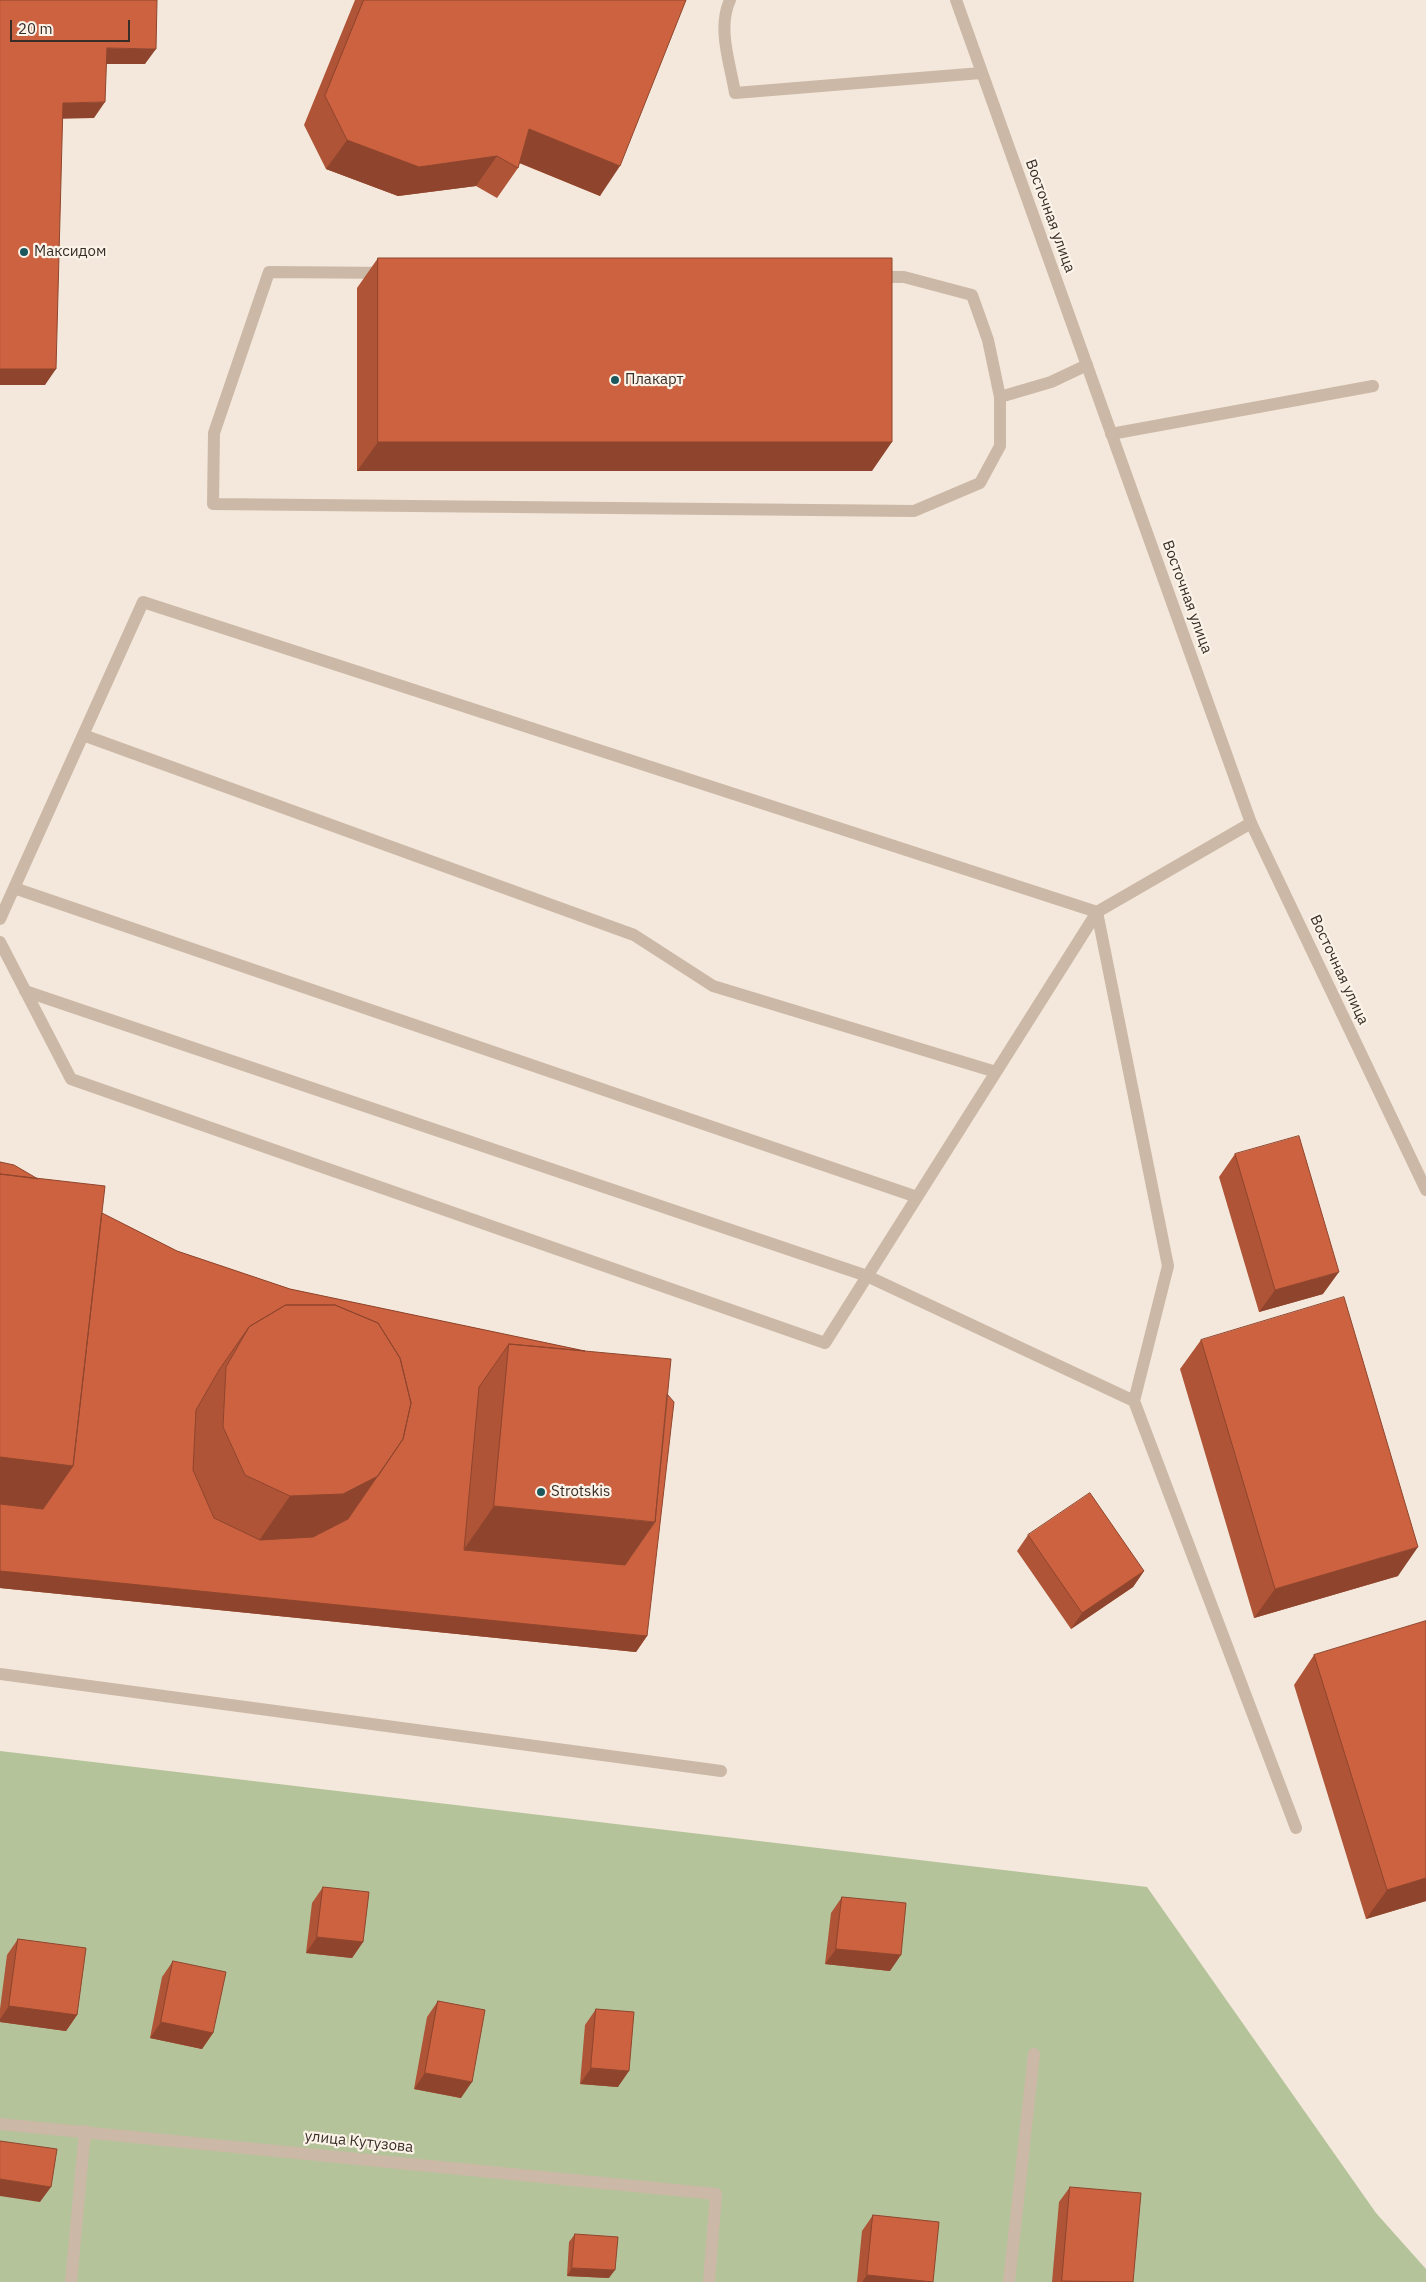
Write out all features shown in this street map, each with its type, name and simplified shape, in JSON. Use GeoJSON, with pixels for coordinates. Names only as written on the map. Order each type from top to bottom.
{"type":"FeatureCollection","features":[{"type":"Feature","properties":{"kind":"street"},"geometry":{"type":"LineString","coordinates":[[730,0],[724,13],[725,37],[736,92],[981,73]]}},
{"type":"Feature","properties":{"kind":"street","name":"Восточная улица"},"geometry":{"type":"LineString","coordinates":[[956,0],[1251,823],[1426,1190]]}},
{"type":"Feature","properties":{"kind":"street"},"geometry":{"type":"LineString","coordinates":[[269,272],[904,277],[972,295],[988,340],[1000,397],[1000,446],[980,483],[914,511],[213,504],[214,432],[269,272]]}},
{"type":"Feature","properties":{"kind":"street"},"geometry":{"type":"LineString","coordinates":[[1000,397],[1051,382],[1087,365]]}},
{"type":"Feature","properties":{"kind":"street"},"geometry":{"type":"LineString","coordinates":[[1110,434],[1373,386]]}},
{"type":"Feature","properties":{"kind":"street"},"geometry":{"type":"LineString","coordinates":[[0,919],[143,602],[1097,912]]}},
{"type":"Feature","properties":{"kind":"street"},"geometry":{"type":"LineString","coordinates":[[83,735],[634,935],[713,986],[996,1072]]}},
{"type":"Feature","properties":{"kind":"street"},"geometry":{"type":"LineString","coordinates":[[0,942],[71,1079],[824,1343],[1097,912],[1251,823]]}},
{"type":"Feature","properties":{"kind":"street"},"geometry":{"type":"LineString","coordinates":[[14,888],[917,1197]]}},
{"type":"Feature","properties":{"kind":"street"},"geometry":{"type":"LineString","coordinates":[[1097,912],[1168,1266],[1134,1401],[1296,1828]]}},
{"type":"Feature","properties":{"kind":"street"},"geometry":{"type":"LineString","coordinates":[[25,991],[867,1276],[1134,1401]]}},
{"type":"Feature","properties":{"kind":"street"},"geometry":{"type":"LineString","coordinates":[[0,1674],[721,1771]]}},
{"type":"Feature","properties":{"kind":"street"},"geometry":{"type":"LineString","coordinates":[[1009,2282],[1034,2054]]}},
{"type":"Feature","properties":{"kind":"street","name":"улица Кутузова"},"geometry":{"type":"LineString","coordinates":[[0,2124],[716,2194],[709,2282]]}},
{"type":"Feature","properties":{"kind":"street"},"geometry":{"type":"LineString","coordinates":[[70,2282],[85,2131]]}},
{"type":"Feature","properties":{"kind":"green space"},"geometry":{"type":"Polygon","coordinates":[[[0,1751],[1147,1887],[1376,2213],[1426,2269],[1426,2282],[0,2282],[0,1751]]]}},
{"type":"Feature","properties":{"kind":"building","name":"Максидом"},"geometry":{"type":"Polygon","coordinates":[[[0,0],[157,0],[156,49],[107,48],[105,102],[63,103],[56,369],[0,369],[0,0]]]}},
{"type":"Feature","properties":{"kind":"building"},"geometry":{"type":"Polygon","coordinates":[[[364,0],[686,0],[620,166],[529,129],[518,168],[497,156],[419,167],[347,140],[325,96],[364,0]]]}},
{"type":"Feature","properties":{"kind":"building","name":"Плакарт"},"geometry":{"type":"Polygon","coordinates":[[[378,258],[892,258],[892,442],[378,442],[378,258]]]}},
{"type":"Feature","properties":{"kind":"building"},"geometry":{"type":"Polygon","coordinates":[[[1299,1136],[1339,1272],[1275,1290],[1235,1154],[1299,1136]]]}},
{"type":"Feature","properties":{"kind":"building"},"geometry":{"type":"Polygon","coordinates":[[[0,1162],[14,1165],[38,1179],[0,1174],[0,1162]]]}},
{"type":"Feature","properties":{"kind":"building"},"geometry":{"type":"Polygon","coordinates":[[[0,1174],[105,1186],[73,1466],[0,1457],[0,1174]]]}},
{"type":"Feature","properties":{"kind":"building"},"geometry":{"type":"Polygon","coordinates":[[[102,1213],[177,1251],[290,1289],[585,1351],[509,1344],[479,1387],[464,1550],[625,1565],[655,1522],[667,1394],[674,1402],[647,1636],[0,1571],[0,1504],[43,1509],[73,1466],[102,1213]],[[286,1305],[249,1327],[219,1370],[196,1410],[193,1470],[214,1518],[260,1540],[313,1537],[348,1519],[403,1439],[411,1403],[400,1358],[378,1323],[335,1305],[286,1305]]]}},
{"type":"Feature","properties":{"kind":"building"},"geometry":{"type":"Polygon","coordinates":[[[1344,1297],[1418,1547],[1275,1589],[1201,1340],[1344,1297]]]}},
{"type":"Feature","properties":{"kind":"building"},"geometry":{"type":"Polygon","coordinates":[[[286,1305],[335,1305],[378,1323],[400,1358],[411,1403],[403,1439],[378,1476],[343,1494],[290,1496],[245,1475],[223,1427],[226,1367],[249,1327],[286,1305]]]}},
{"type":"Feature","properties":{"kind":"building"},"geometry":{"type":"Polygon","coordinates":[[[509,1344],[671,1359],[655,1522],[494,1506],[509,1344]]]}},
{"type":"Feature","properties":{"kind":"building"},"geometry":{"type":"Polygon","coordinates":[[[1090,1493],[1144,1571],[1082,1613],[1028,1535],[1090,1493]]]}},
{"type":"Feature","properties":{"kind":"building"},"geometry":{"type":"Polygon","coordinates":[[[1426,1621],[1426,1878],[1387,1890],[1314,1655],[1426,1621]]]}},
{"type":"Feature","properties":{"kind":"building"},"geometry":{"type":"Polygon","coordinates":[[[323,1887],[369,1892],[363,1942],[317,1937],[323,1887]]]}},
{"type":"Feature","properties":{"kind":"building"},"geometry":{"type":"Polygon","coordinates":[[[842,1897],[906,1903],[901,1955],[836,1949],[842,1897]]]}},
{"type":"Feature","properties":{"kind":"building"},"geometry":{"type":"Polygon","coordinates":[[[18,1939],[86,1948],[77,2015],[9,2006],[18,1939]]]}},
{"type":"Feature","properties":{"kind":"building"},"geometry":{"type":"Polygon","coordinates":[[[173,1961],[226,1972],[213,2033],[161,2022],[173,1961]]]}},
{"type":"Feature","properties":{"kind":"building"},"geometry":{"type":"Polygon","coordinates":[[[438,2001],[485,2010],[472,2082],[425,2073],[438,2001]]]}},
{"type":"Feature","properties":{"kind":"building"},"geometry":{"type":"Polygon","coordinates":[[[596,2009],[634,2012],[629,2071],[591,2068],[596,2009]]]}},
{"type":"Feature","properties":{"kind":"building"},"geometry":{"type":"Polygon","coordinates":[[[0,2141],[57,2149],[51,2187],[0,2179],[0,2141]]]}},
{"type":"Feature","properties":{"kind":"building"},"geometry":{"type":"Polygon","coordinates":[[[1070,2187],[1141,2193],[1133,2282],[1062,2281],[1070,2187]]]}},
{"type":"Feature","properties":{"kind":"building"},"geometry":{"type":"Polygon","coordinates":[[[873,2215],[939,2222],[933,2282],[867,2275],[873,2215]]]}},
{"type":"Feature","properties":{"kind":"building"},"geometry":{"type":"Polygon","coordinates":[[[575,2234],[618,2237],[615,2270],[572,2268],[575,2234]]]}},
{"type":"Feature","properties":{"kind":"place","name":"Максидом"},"geometry":{"type":"Point","coordinates":[24,252]}},
{"type":"Feature","properties":{"kind":"place","name":"Плакарт"},"geometry":{"type":"Point","coordinates":[615,380]}},
{"type":"Feature","properties":{"kind":"place","name":"Strotskis"},"geometry":{"type":"Point","coordinates":[541,1492]}}]}
